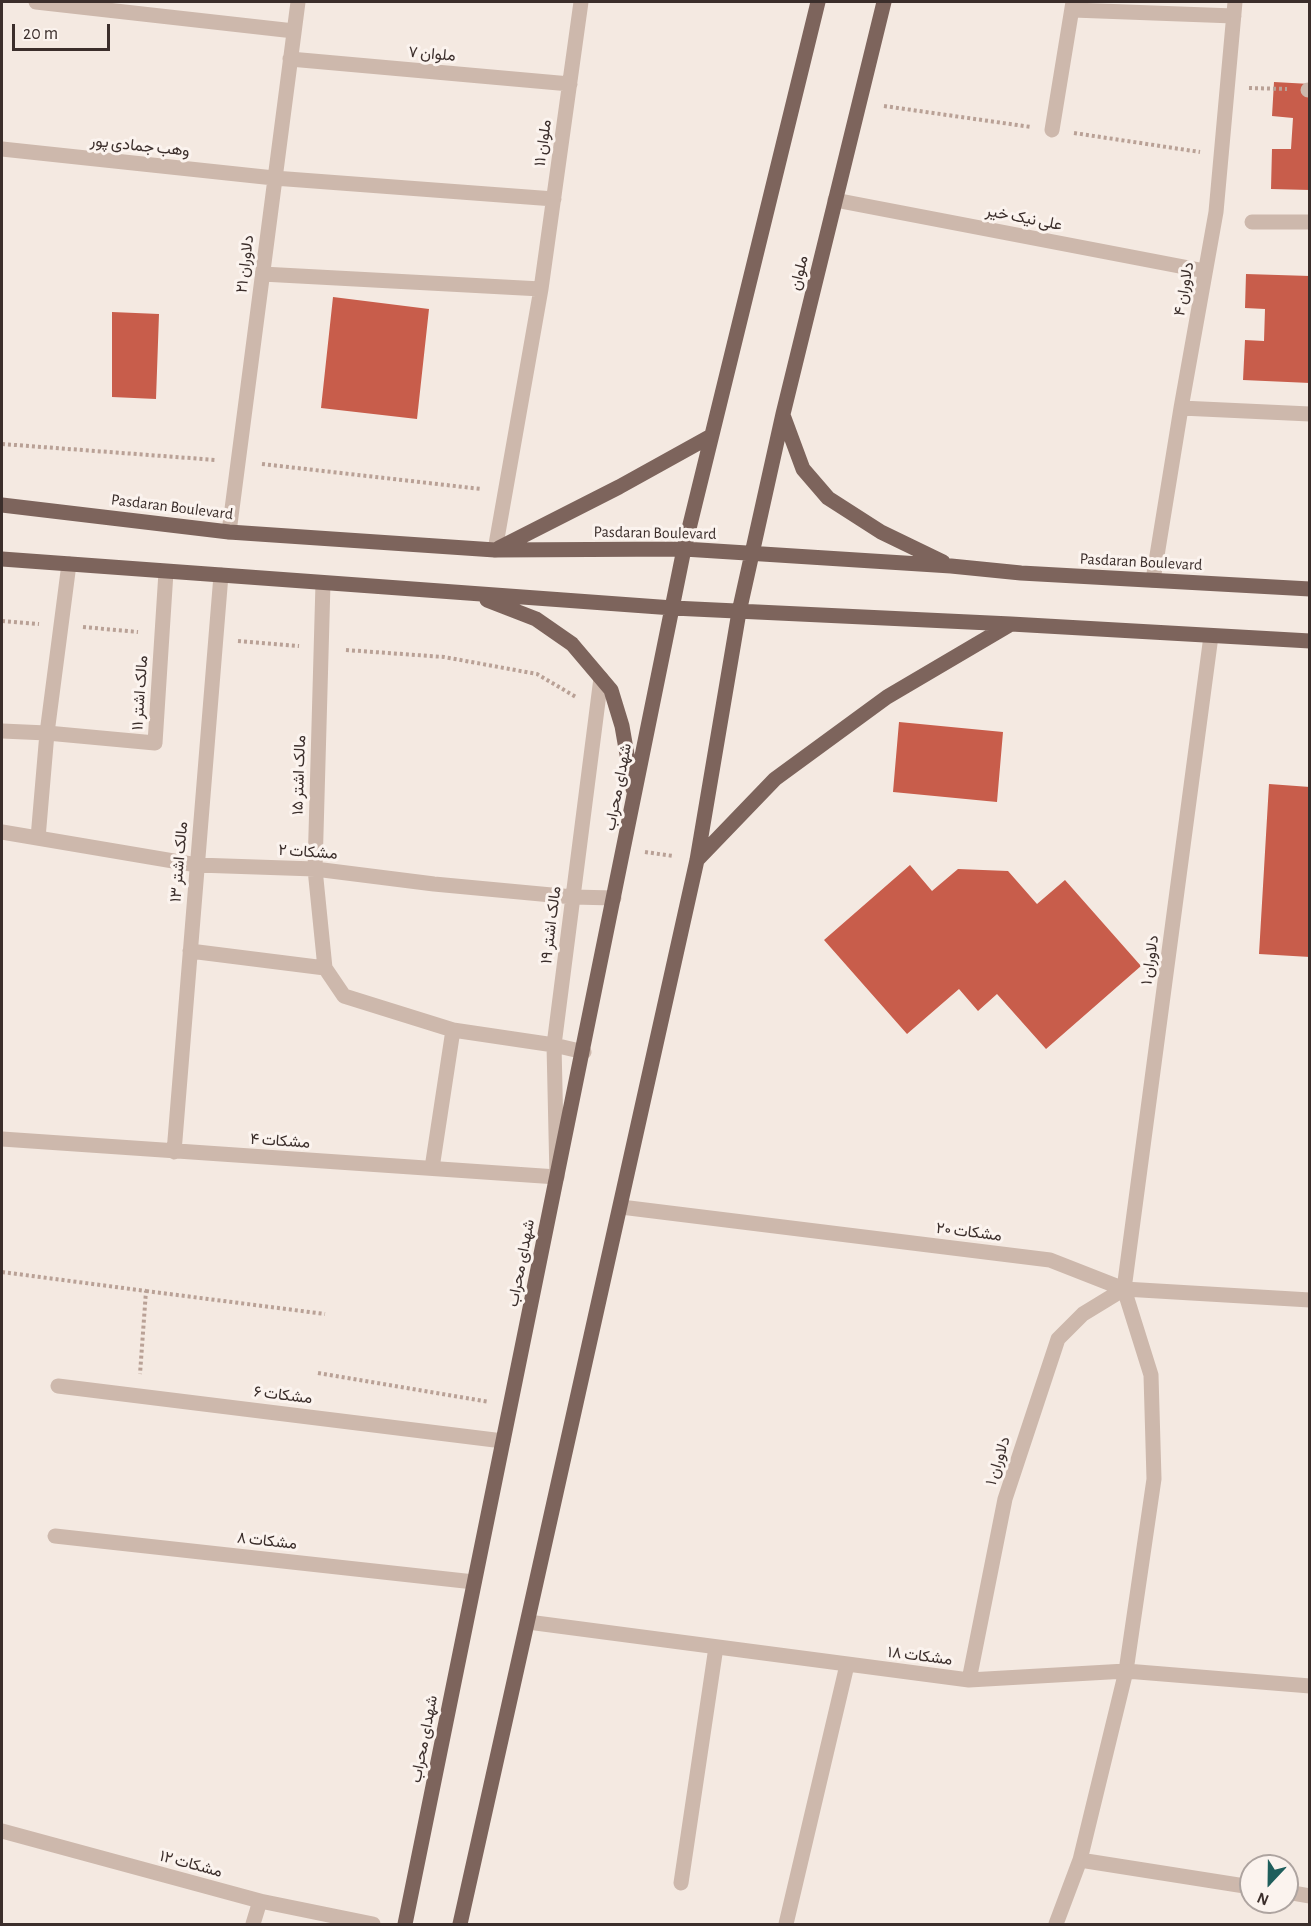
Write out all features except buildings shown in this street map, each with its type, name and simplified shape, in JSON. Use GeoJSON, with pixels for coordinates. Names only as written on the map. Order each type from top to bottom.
{"type":"FeatureCollection","features":[{"type":"Feature","properties":{"kind":"main road"},"geometry":{"type":"LineString","coordinates":[[684,549],[819,2]]}},
{"type":"Feature","properties":{"kind":"main road","name":"ملوان"},"geometry":{"type":"LineString","coordinates":[[739,612],[783,414],[884,2]]}},
{"type":"Feature","properties":{"kind":"main road"},"geometry":{"type":"LineString","coordinates":[[783,414],[803,469],[828,498],[881,532],[951,566]]}},
{"type":"Feature","properties":{"kind":"main road"},"geometry":{"type":"LineString","coordinates":[[495,550],[619,487],[711,436]]}},
{"type":"Feature","properties":{"kind":"main road","name":"Pasdaran Boulevard"},"geometry":{"type":"LineString","coordinates":[[2,505],[229,532],[495,550],[684,549],[951,566],[1021,573],[1310,589]]}},
{"type":"Feature","properties":{"kind":"main road","name":"شهدای محراب"},"geometry":{"type":"LineString","coordinates":[[405,1924],[584,1052],[684,549]]}},
{"type":"Feature","properties":{"kind":"main road"},"geometry":{"type":"LineString","coordinates":[[2,560],[673,609],[1011,624],[1310,641]]}},
{"type":"Feature","properties":{"kind":"main road"},"geometry":{"type":"LineString","coordinates":[[474,594],[536,619],[572,644],[611,690],[622,726],[634,797]]}},
{"type":"Feature","properties":{"kind":"main road"},"geometry":{"type":"LineString","coordinates":[[460,1924],[697,861],[739,612]]}},
{"type":"Feature","properties":{"kind":"main road"},"geometry":{"type":"LineString","coordinates":[[697,861],[775,779],[887,697],[1011,624]]}},
{"type":"Feature","properties":{"kind":"street"},"geometry":{"type":"LineString","coordinates":[[36,2],[294,31]]}},
{"type":"Feature","properties":{"kind":"street","name":"دلاوران ۲۱"},"geometry":{"type":"LineString","coordinates":[[229,532],[298,2]]}},
{"type":"Feature","properties":{"kind":"street","name":"ملوان ۱۱"},"geometry":{"type":"LineString","coordinates":[[495,550],[541,289],[581,2]]}},
{"type":"Feature","properties":{"kind":"street"},"geometry":{"type":"LineString","coordinates":[[1052,130],[1073,6],[1234,9]]}},
{"type":"Feature","properties":{"kind":"street","name":"دلاوران ۴"},"geometry":{"type":"LineString","coordinates":[[1153,580],[1216,212],[1234,9]]}},
{"type":"Feature","properties":{"kind":"street","name":"ملوان ۷"},"geometry":{"type":"LineString","coordinates":[[290,59],[570,84]]}},
{"type":"Feature","properties":{"kind":"street","name":"وهب جمادی پور"},"geometry":{"type":"LineString","coordinates":[[2,149],[274,178],[554,199]]}},
{"type":"Feature","properties":{"kind":"street","name":"علی نیک خیر"},"geometry":{"type":"LineString","coordinates":[[835,200],[1205,271]]}},
{"type":"Feature","properties":{"kind":"street"},"geometry":{"type":"LineString","coordinates":[[1252,222],[1310,222]]}},
{"type":"Feature","properties":{"kind":"street"},"geometry":{"type":"LineString","coordinates":[[262,274],[541,289]]}},
{"type":"Feature","properties":{"kind":"street"},"geometry":{"type":"LineString","coordinates":[[1181,408],[1310,414]]}},
{"type":"Feature","properties":{"kind":"street"},"geometry":{"type":"LineString","coordinates":[[38,837],[47,733],[69,564]]}},
{"type":"Feature","properties":{"kind":"street","name":"مالک اشتر ۱۱"},"geometry":{"type":"LineString","coordinates":[[47,733],[155,743],[166,572]]}},
{"type":"Feature","properties":{"kind":"street","name":"مالک اشتر ۱۳"},"geometry":{"type":"LineString","coordinates":[[174,1152],[221,575]]}},
{"type":"Feature","properties":{"kind":"street","name":"مالک اشتر ۱۵"},"geometry":{"type":"LineString","coordinates":[[323,583],[315,869],[325,968]]}},
{"type":"Feature","properties":{"kind":"street","name":"دلاوران ۱"},"geometry":{"type":"LineString","coordinates":[[1056,1924],[1080,1860],[1126,1671],[1154,1479],[1151,1375],[1125,1289],[1211,636]]}},
{"type":"Feature","properties":{"kind":"street","name":"مالک اشتر ۱۹"},"geometry":{"type":"LineString","coordinates":[[557,1177],[555,1045],[601,678]]}},
{"type":"Feature","properties":{"kind":"street"},"geometry":{"type":"LineString","coordinates":[[2,731],[47,733]]}},
{"type":"Feature","properties":{"kind":"street","name":"مشکات ۲"},"geometry":{"type":"LineString","coordinates":[[2,832],[197,865],[315,869],[434,884],[573,897],[614,898]]}},
{"type":"Feature","properties":{"kind":"street"},"geometry":{"type":"LineString","coordinates":[[190,951],[325,968],[344,996],[453,1030],[555,1045],[584,1052]]}},
{"type":"Feature","properties":{"kind":"street"},"geometry":{"type":"LineString","coordinates":[[432,1168],[453,1030]]}},
{"type":"Feature","properties":{"kind":"street","name":"مشکات ۴"},"geometry":{"type":"LineString","coordinates":[[2,1139],[557,1177]]}},
{"type":"Feature","properties":{"kind":"street","name":"مشکات ۲۰"},"geometry":{"type":"LineString","coordinates":[[621,1207],[1050,1260],[1125,1289],[1310,1300]]}},
{"type":"Feature","properties":{"kind":"street","name":"دلاوران ۱"},"geometry":{"type":"LineString","coordinates":[[969,1680],[1005,1498],[1058,1339],[1083,1314],[1125,1289]]}},
{"type":"Feature","properties":{"kind":"street","name":"مشکات ۶"},"geometry":{"type":"LineString","coordinates":[[58,1386],[503,1441]]}},
{"type":"Feature","properties":{"kind":"street","name":"مشکات ۸"},"geometry":{"type":"LineString","coordinates":[[56,1536],[474,1582]]}},
{"type":"Feature","properties":{"kind":"street","name":"مشکات ۱۸"},"geometry":{"type":"LineString","coordinates":[[528,1622],[969,1680],[1126,1671],[1310,1686]]}},
{"type":"Feature","properties":{"kind":"street"},"geometry":{"type":"LineString","coordinates":[[681,1883],[716,1647]]}},
{"type":"Feature","properties":{"kind":"street"},"geometry":{"type":"LineString","coordinates":[[786,1924],[847,1665]]}},
{"type":"Feature","properties":{"kind":"street","name":"مشکات ۱۲"},"geometry":{"type":"LineString","coordinates":[[2,1831],[260,1901],[373,1924]]}},
{"type":"Feature","properties":{"kind":"street"},"geometry":{"type":"LineString","coordinates":[[1080,1860],[1239,1885]]}},
{"type":"Feature","properties":{"kind":"street"},"geometry":{"type":"LineString","coordinates":[[253,1924],[260,1901]]}},
{"type":"Feature","properties":{"kind":"path"},"geometry":{"type":"LineString","coordinates":[[1227,87],[1309,90]]}},
{"type":"Feature","properties":{"kind":"path"},"geometry":{"type":"LineString","coordinates":[[624,848],[697,861]]}},
{"type":"Feature","properties":{"kind":"path"},"geometry":{"type":"LineString","coordinates":[[2,1272],[325,1314]]}},
{"type":"Feature","properties":{"kind":"path"},"geometry":{"type":"LineString","coordinates":[[138,1395],[146,1291]]}},
{"type":"Feature","properties":{"kind":"path"},"geometry":{"type":"LineString","coordinates":[[318,1373],[510,1406]]}}]}
